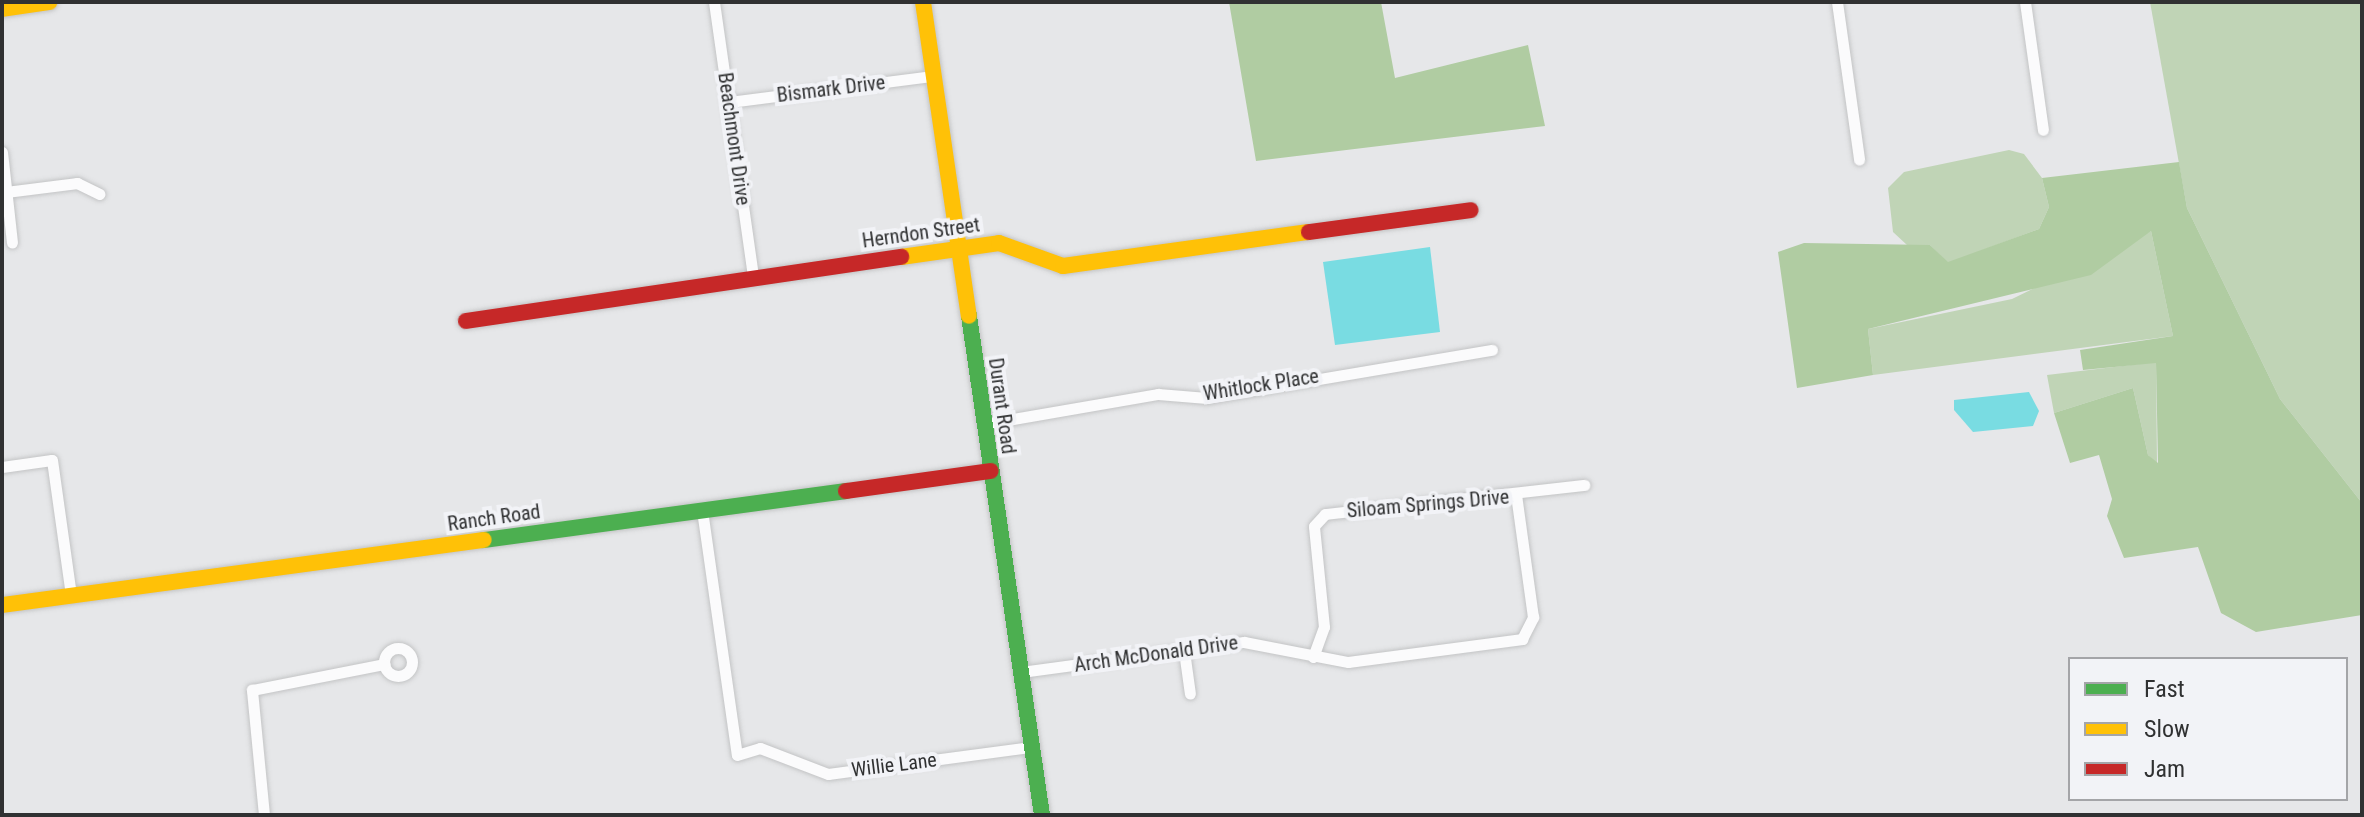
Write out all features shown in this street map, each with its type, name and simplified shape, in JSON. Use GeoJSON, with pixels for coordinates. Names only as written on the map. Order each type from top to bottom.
{"type":"FeatureCollection","features":[{"type":"Feature","properties":{"kind":"street"},"geometry":{"type":"LineString","coordinates":[[2,9],[49,2]]}},
{"type":"Feature","properties":{"kind":"street","name":"Beachmont Drive"},"geometry":{"type":"LineString","coordinates":[[714,2],[753,276]]}},
{"type":"Feature","properties":{"kind":"street","name":"Durant Road"},"geometry":{"type":"LineString","coordinates":[[923,2],[1042,815]]}},
{"type":"Feature","properties":{"kind":"street"},"geometry":{"type":"LineString","coordinates":[[1837,2],[1859,159]]}},
{"type":"Feature","properties":{"kind":"street"},"geometry":{"type":"LineString","coordinates":[[2025,2],[2043,130]]}},
{"type":"Feature","properties":{"kind":"street","name":"Bismark Drive"},"geometry":{"type":"LineString","coordinates":[[729,102],[933,76]]}},
{"type":"Feature","properties":{"kind":"street"},"geometry":{"type":"LineString","coordinates":[[2,152],[12,242]]}},
{"type":"Feature","properties":{"kind":"street"},"geometry":{"type":"LineString","coordinates":[[6,192],[77,183],[100,194]]}},
{"type":"Feature","properties":{"kind":"street","name":"Herndon Street"},"geometry":{"type":"LineString","coordinates":[[466,321],[753,276],[999,243],[1063,266],[1471,210]]}},
{"type":"Feature","properties":{"kind":"street","name":"Whitlock Place"},"geometry":{"type":"LineString","coordinates":[[984,424],[1158,394],[1207,398],[1492,350]]}},
{"type":"Feature","properties":{"kind":"street"},"geometry":{"type":"LineString","coordinates":[[2,467],[52,460],[71,595]]}},
{"type":"Feature","properties":{"kind":"street","name":"Ranch Road"},"geometry":{"type":"LineString","coordinates":[[2,605],[991,471]]}},
{"type":"Feature","properties":{"kind":"street","name":"Siloam Springs Drive"},"geometry":{"type":"LineString","coordinates":[[1313,657],[1324,627],[1314,526],[1325,514],[1584,485]]}},
{"type":"Feature","properties":{"kind":"street","name":"Arch McDonald Drive"},"geometry":{"type":"LineString","coordinates":[[1021,672],[1257,642],[1313,657],[1381,660],[1527,636],[1533,617],[1516,495]]}},
{"type":"Feature","properties":{"kind":"street","name":"Willie Lane"},"geometry":{"type":"LineString","coordinates":[[702,510],[737,755],[760,748],[828,774],[1031,747]]}},
{"type":"Feature","properties":{"kind":"street"},"geometry":{"type":"LineString","coordinates":[[1184,651],[1190,694]]}},
{"type":"Feature","properties":{"kind":"street"},"geometry":{"type":"LineString","coordinates":[[264,815],[252,690],[384,664]]}},
{"type":"Feature","properties":{"kind":"green space"},"geometry":{"type":"Polygon","coordinates":[[[1229,2],[1381,2],[1395,78],[1528,45],[1545,126],[1256,161],[1229,2]]]}},
{"type":"Feature","properties":{"kind":"green space"},"geometry":{"type":"Polygon","coordinates":[[[2150,2],[2362,2],[2362,503],[2280,399],[2187,208],[2150,2]]]}},
{"type":"Feature","properties":{"kind":"green space"},"geometry":{"type":"Polygon","coordinates":[[[2009,150],[2024,154],[2042,178],[2049,207],[2039,229],[1948,263],[1930,245],[1907,245],[1893,232],[1888,188],[1904,172],[2009,150]]]}},
{"type":"Feature","properties":{"kind":"green space"},"geometry":{"type":"Polygon","coordinates":[[[2179,162],[2187,208],[2280,399],[2362,503],[2362,615],[2256,632],[2221,613],[2198,547],[2124,558],[2107,516],[2112,499],[2099,455],[2070,463],[2054,413],[2133,388],[2148,455],[2158,463],[2156,363],[2083,370],[2080,350],[2173,336],[2151,231],[2091,275],[1868,329],[1873,375],[1797,388],[1778,252],[1804,243],[1930,245],[1948,262],[2039,229],[2049,207],[2042,178],[2179,162]]]}},
{"type":"Feature","properties":{"kind":"green space"},"geometry":{"type":"Polygon","coordinates":[[[2151,231],[2173,336],[1873,375],[1868,329],[2012,299],[2151,231]]]}},
{"type":"Feature","properties":{"kind":"green space"},"geometry":{"type":"Polygon","coordinates":[[[2156,362],[2157,464],[2148,455],[2133,388],[2054,413],[2047,375],[2156,362]]]}},
{"type":"Feature","properties":{"kind":"water"},"geometry":{"type":"Polygon","coordinates":[[[1430,247],[1440,332],[1335,345],[1323,262],[1430,247]]]}},
{"type":"Feature","properties":{"kind":"water"},"geometry":{"type":"Polygon","coordinates":[[[2029,392],[2039,411],[2033,426],[1973,432],[1954,410],[1954,400],[2029,392]]]}},
{"type":"Feature","properties":{"kind":"traffic: fast"},"geometry":{"type":"LineString","coordinates":[[969,316],[1042,815]]}},
{"type":"Feature","properties":{"kind":"traffic: fast"},"geometry":{"type":"LineString","coordinates":[[484,540],[846,491]]}},
{"type":"Feature","properties":{"kind":"traffic: slow"},"geometry":{"type":"LineString","coordinates":[[2,9],[49,2]]}},
{"type":"Feature","properties":{"kind":"traffic: slow"},"geometry":{"type":"LineString","coordinates":[[923,2],[969,316]]}},
{"type":"Feature","properties":{"kind":"traffic: slow"},"geometry":{"type":"LineString","coordinates":[[901,257],[999,243],[1063,266],[1309,232]]}},
{"type":"Feature","properties":{"kind":"traffic: slow"},"geometry":{"type":"LineString","coordinates":[[2,605],[484,540]]}},
{"type":"Feature","properties":{"kind":"traffic: jam"},"geometry":{"type":"LineString","coordinates":[[1309,232],[1471,210]]}},
{"type":"Feature","properties":{"kind":"traffic: jam"},"geometry":{"type":"LineString","coordinates":[[466,321],[901,257]]}},
{"type":"Feature","properties":{"kind":"traffic: jam"},"geometry":{"type":"LineString","coordinates":[[846,491],[991,471]]}}]}
